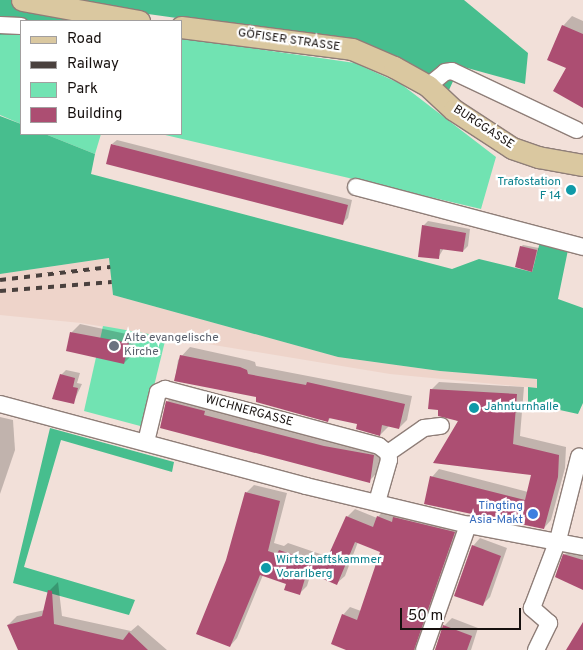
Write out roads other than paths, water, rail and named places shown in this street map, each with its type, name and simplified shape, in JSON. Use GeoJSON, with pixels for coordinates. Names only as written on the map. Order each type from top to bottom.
{"type":"FeatureCollection","features":[{"type":"Feature","properties":{"kind":"main road"},"geometry":{"type":"LineString","coordinates":[[22,0],[97,19],[118,20]]}},
{"type":"Feature","properties":{"kind":"main road","name":"GÖFISER STRASSE"},"geometry":{"type":"LineString","coordinates":[[182,27],[352,49],[394,67]]}},
{"type":"Feature","properties":{"kind":"main road","name":"BURGGASSE"},"geometry":{"type":"LineString","coordinates":[[394,67],[428,86],[454,110],[512,148],[583,165]]}},
{"type":"Feature","properties":{"kind":"street"},"geometry":{"type":"LineString","coordinates":[[0,25],[20,26]]}},
{"type":"Feature","properties":{"kind":"street"},"geometry":{"type":"LineString","coordinates":[[428,86],[445,72],[452,71],[577,130]]}},
{"type":"Feature","properties":{"kind":"street"},"geometry":{"type":"LineString","coordinates":[[356,187],[583,247]]}},
{"type":"Feature","properties":{"kind":"street","name":"WICHNERGASSE"},"geometry":{"type":"LineString","coordinates":[[146,442],[158,392],[165,389],[379,446],[388,453]]}},
{"type":"Feature","properties":{"kind":"street"},"geometry":{"type":"LineString","coordinates":[[7,405],[468,525],[558,540],[583,547]]}},
{"type":"Feature","properties":{"kind":"street"},"geometry":{"type":"LineString","coordinates":[[377,502],[388,453],[424,428],[441,426]]}},
{"type":"Feature","properties":{"kind":"street"},"geometry":{"type":"LineString","coordinates":[[536,650],[549,623],[532,608],[558,540],[579,457]]}},
{"type":"Feature","properties":{"kind":"street"},"geometry":{"type":"LineString","coordinates":[[424,650],[468,525]]}},
{"type":"Feature","properties":{"kind":"railway"},"geometry":{"type":"LineString","coordinates":[[0,280],[110,267]]}},
{"type":"Feature","properties":{"kind":"railway"},"geometry":{"type":"LineString","coordinates":[[0,291],[112,282]]}},
{"type":"Feature","properties":{"kind":"place","name":"Trafostation F 14"},"geometry":{"type":"Point","coordinates":[571,190]}},
{"type":"Feature","properties":{"kind":"place","name":"Alte evangelische Kirche"},"geometry":{"type":"Point","coordinates":[114,346]}},
{"type":"Feature","properties":{"kind":"place","name":"Jahnturnhalle"},"geometry":{"type":"Point","coordinates":[474,408]}},
{"type":"Feature","properties":{"kind":"place","name":"Tingting Asia-Makt"},"geometry":{"type":"Point","coordinates":[533,514]}},
{"type":"Feature","properties":{"kind":"place","name":"Wirtschaftskammer Vorarlberg"},"geometry":{"type":"Point","coordinates":[266,568]}}]}
